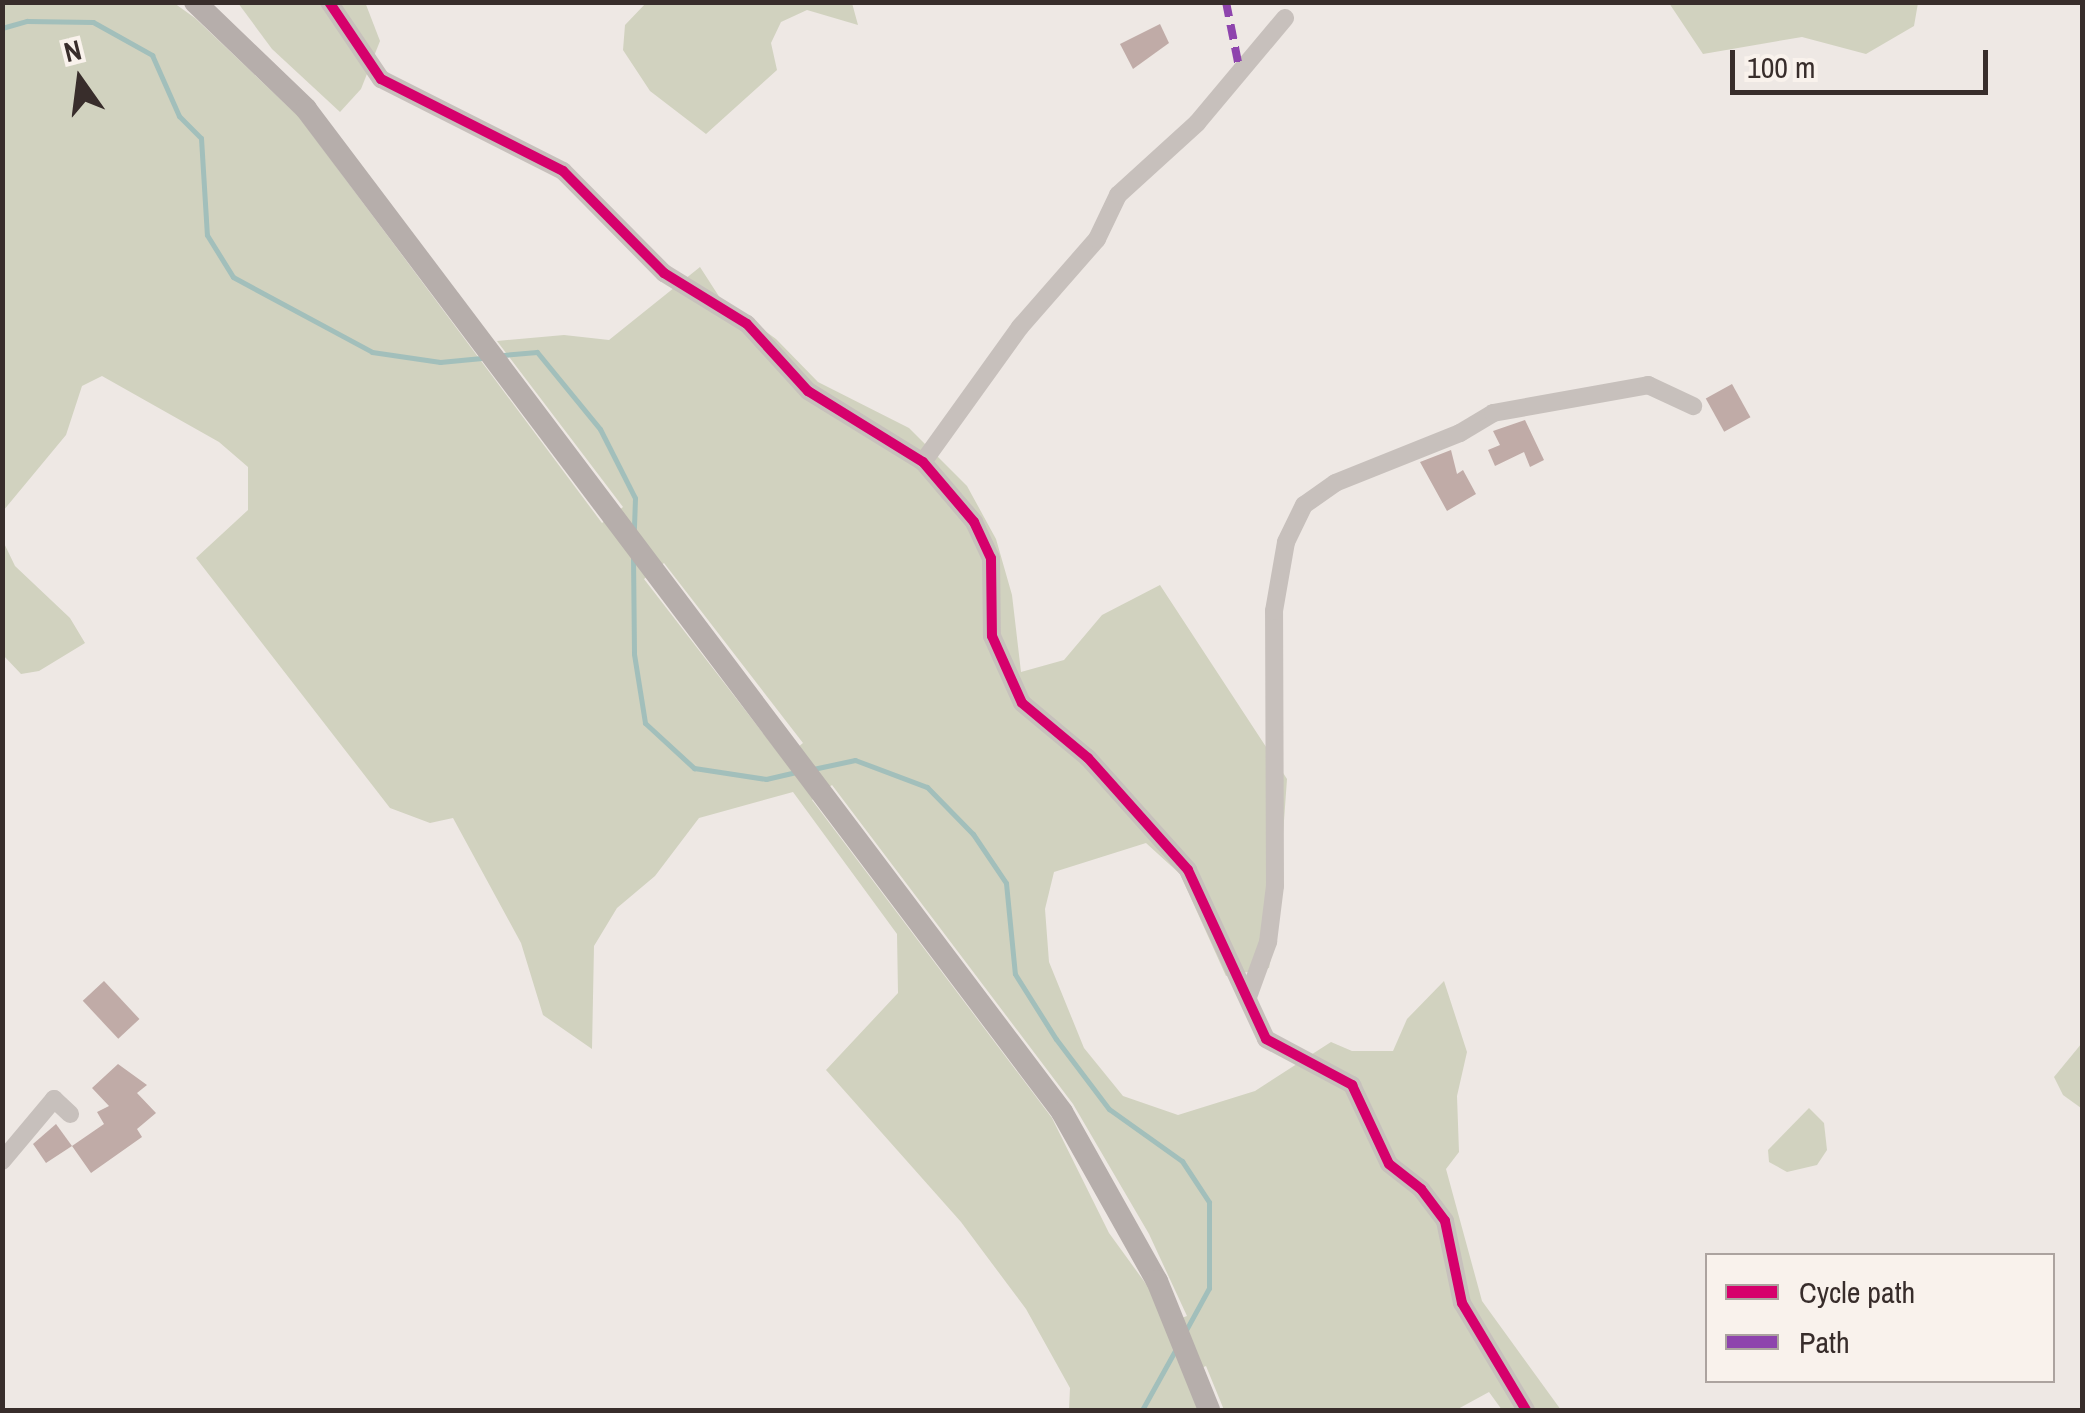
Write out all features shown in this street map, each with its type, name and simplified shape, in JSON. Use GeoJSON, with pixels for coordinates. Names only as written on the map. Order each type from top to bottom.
{"type":"FeatureCollection","features":[{"type":"Feature","properties":{"kind":"main road"},"geometry":{"type":"LineString","coordinates":[[194,2],[306,109],[1062,1112],[1174,1320],[1209,1410]]}},
{"type":"Feature","properties":{"kind":"street"},"geometry":{"type":"LineString","coordinates":[[330,2],[381,79],[563,170],[664,273],[747,324],[808,391],[923,462],[974,522],[991,558],[992,636],[1022,703],[1088,758],[1188,870],[1266,1039],[1352,1086],[1389,1164],[1421,1189],[1445,1222],[1462,1303],[1526,1410]]}},
{"type":"Feature","properties":{"kind":"street"},"geometry":{"type":"LineString","coordinates":[[923,462],[1020,326],[1098,239],[1118,194],[1197,124],[1285,18]]}},
{"type":"Feature","properties":{"kind":"street"},"geometry":{"type":"LineString","coordinates":[[1248,997],[1268,942],[1275,886],[1274,611],[1286,542],[1304,505],[1335,483],[1460,433],[1493,413],[1648,385],[1692,406]]}},
{"type":"Feature","properties":{"kind":"street"},"geometry":{"type":"LineString","coordinates":[[2,1161],[54,1098],[70,1114]]}},
{"type":"Feature","properties":{"kind":"green space"},"geometry":{"type":"Polygon","coordinates":[[[365,2],[380,41],[361,89],[340,112],[272,49],[238,3],[365,2]]]}},
{"type":"Feature","properties":{"kind":"green space"},"geometry":{"type":"Polygon","coordinates":[[[3,3],[174,3],[195,18],[299,117],[602,523],[623,507],[497,341],[564,335],[609,340],[700,267],[720,298],[776,339],[818,382],[909,428],[967,486],[996,539],[1012,595],[1021,672],[1064,660],[1102,615],[1160,585],[1287,779],[1276,932],[1269,968],[1226,976],[1180,874],[1146,843],[1054,872],[1045,909],[1049,962],[1084,1048],[1123,1096],[1178,1115],[1255,1091],[1331,1042],[1352,1051],[1393,1051],[1407,1019],[1444,981],[1467,1052],[1457,1096],[1459,1152],[1446,1169],[1482,1301],[1561,1410],[1502,1410],[1489,1392],[1456,1410],[1224,1410],[1206,1366],[1184,1375],[1198,1410],[1069,1410],[1070,1388],[1026,1309],[961,1222],[826,1070],[898,993],[897,934],[793,792],[699,818],[655,876],[617,908],[594,946],[592,1049],[543,1015],[521,943],[453,818],[430,823],[390,808],[196,558],[248,510],[248,467],[219,442],[102,376],[82,386],[66,435],[3,511],[3,3]],[[664,563],[644,579],[783,759],[803,743],[664,563]],[[832,785],[812,800],[1052,1118],[1109,1233],[1154,1295],[1165,1324],[1187,1316],[1149,1234],[1073,1104],[832,785]]]}},
{"type":"Feature","properties":{"kind":"green space"},"geometry":{"type":"Polygon","coordinates":[[[646,3],[852,3],[858,25],[807,10],[781,22],[771,43],[777,70],[706,134],[650,91],[623,50],[625,25],[646,3]]]}},
{"type":"Feature","properties":{"kind":"green space"},"geometry":{"type":"Polygon","coordinates":[[[1669,3],[1918,3],[1914,26],[1866,54],[1802,37],[1703,54],[1669,3]]]}},
{"type":"Feature","properties":{"kind":"green space"},"geometry":{"type":"Polygon","coordinates":[[[2,539],[15,566],[70,618],[85,643],[39,671],[21,674],[3,655],[2,539]]]}},
{"type":"Feature","properties":{"kind":"green space"},"geometry":{"type":"Polygon","coordinates":[[[2082,1043],[2081,1108],[2063,1095],[2054,1077],[2082,1043]]]}},
{"type":"Feature","properties":{"kind":"green space"},"geometry":{"type":"Polygon","coordinates":[[[1809,1108],[1824,1123],[1827,1150],[1817,1165],[1787,1172],[1769,1162],[1768,1150],[1809,1108]]]}},
{"type":"Feature","properties":{"kind":"building"},"geometry":{"type":"Polygon","coordinates":[[[1160,24],[1169,43],[1133,69],[1120,44],[1160,24]]]}},
{"type":"Feature","properties":{"kind":"building"},"geometry":{"type":"Polygon","coordinates":[[[1732,384],[1750,417],[1724,432],[1706,399],[1732,384]]]}},
{"type":"Feature","properties":{"kind":"building"},"geometry":{"type":"Polygon","coordinates":[[[1525,420],[1544,460],[1530,467],[1524,452],[1495,466],[1488,450],[1500,445],[1493,431],[1525,420]]]}},
{"type":"Feature","properties":{"kind":"building"},"geometry":{"type":"Polygon","coordinates":[[[1451,450],[1457,474],[1463,470],[1476,494],[1447,511],[1420,462],[1451,450]]]}},
{"type":"Feature","properties":{"kind":"building"},"geometry":{"type":"Polygon","coordinates":[[[104,981],[139,1019],[118,1039],[83,1001],[104,981]]]}},
{"type":"Feature","properties":{"kind":"building"},"geometry":{"type":"Polygon","coordinates":[[[118,1064],[147,1085],[137,1093],[156,1113],[137,1129],[142,1137],[91,1173],[72,1146],[104,1124],[97,1112],[109,1106],[92,1088],[118,1064]]]}},
{"type":"Feature","properties":{"kind":"building"},"geometry":{"type":"Polygon","coordinates":[[[56,1124],[72,1146],[46,1163],[33,1144],[56,1124]]]}},
{"type":"Feature","properties":{"kind":"waterway"},"geometry":{"type":"LineString","coordinates":[[2,28],[27,21],[93,22],[152,55],[179,116],[201,138],[207,235],[233,277],[372,352],[440,362],[482,358]]}},
{"type":"Feature","properties":{"kind":"waterway"},"geometry":{"type":"LineString","coordinates":[[503,355],[537,352],[600,429],[635,498],[634,530]]}},
{"type":"Feature","properties":{"kind":"waterway"},"geometry":{"type":"LineString","coordinates":[[633,556],[634,654],[645,723],[694,768],[766,779],[797,772]]}},
{"type":"Feature","properties":{"kind":"waterway"},"geometry":{"type":"LineString","coordinates":[[813,769],[855,760],[927,787],[973,834],[1006,883],[1015,974],[1056,1039],[1109,1109],[1182,1161],[1209,1202],[1209,1288],[1186,1330]]}},
{"type":"Feature","properties":{"kind":"waterway"},"geometry":{"type":"LineString","coordinates":[[1142,1410],[1176,1349]]}},
{"type":"Feature","properties":{"kind":"marked path"},"geometry":{"type":"LineString","coordinates":[[1226,2],[1239,67]]}},
{"type":"Feature","properties":{"kind":"cycle path"},"geometry":{"type":"LineString","coordinates":[[329,2],[381,79],[563,171],[664,273],[747,324],[808,391],[923,462],[974,522],[991,558],[992,636],[1022,703],[1088,758],[1188,870],[1266,1039],[1352,1085],[1389,1164],[1421,1189],[1445,1221],[1462,1303],[1526,1410]]}}]}
